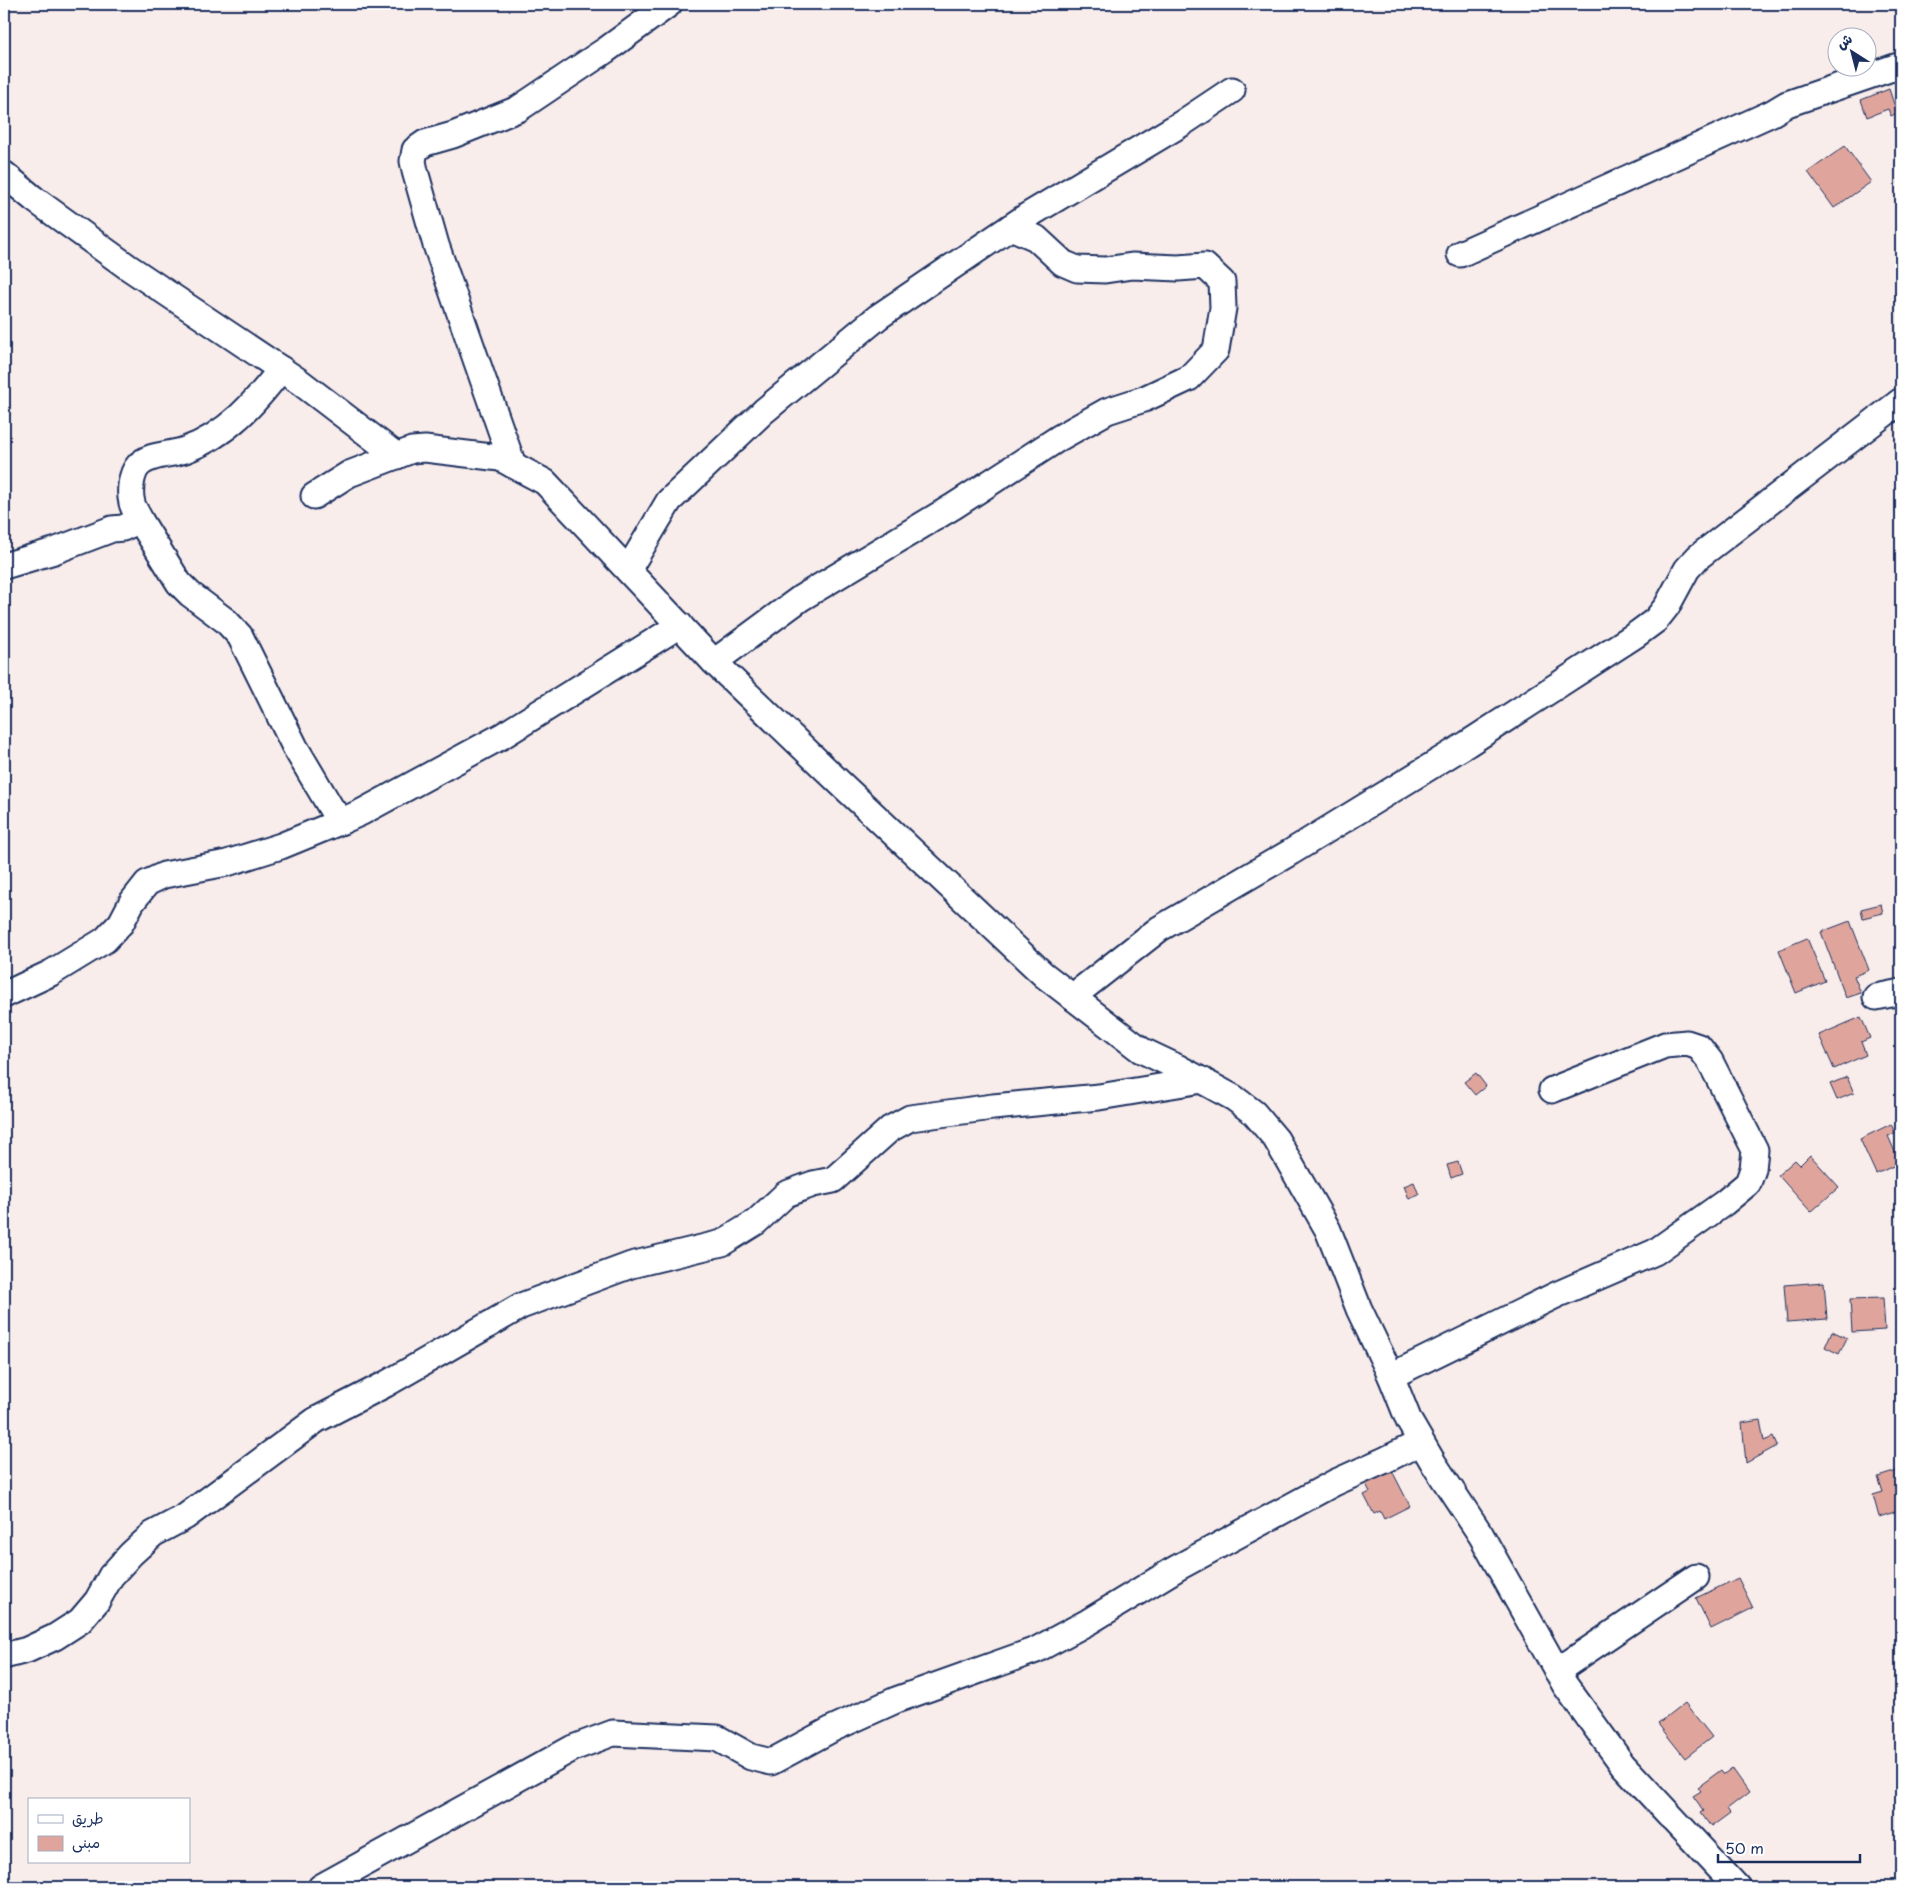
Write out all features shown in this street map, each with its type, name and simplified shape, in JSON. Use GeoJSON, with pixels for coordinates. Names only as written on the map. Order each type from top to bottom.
{"type":"FeatureCollection","features":[{"type":"Feature","properties":{"kind":"street"},"geometry":{"type":"LineString","coordinates":[[513,465],[436,245],[413,161],[416,150],[426,143],[452,135],[518,109],[606,50],[669,4]]}},
{"type":"Feature","properties":{"kind":"street"},"geometry":{"type":"LineString","coordinates":[[1460,254],[1772,113],[1787,104],[1901,65]]}},
{"type":"Feature","properties":{"kind":"street"},"geometry":{"type":"LineString","coordinates":[[628,570],[669,501],[764,411],[878,317],[1011,227],[1181,124],[1232,90]]}},
{"type":"Feature","properties":{"kind":"street"},"geometry":{"type":"LineString","coordinates":[[4,174],[42,205],[128,267],[281,369],[397,456]]}},
{"type":"Feature","properties":{"kind":"street"},"geometry":{"type":"LineString","coordinates":[[714,662],[801,598],[954,506],[1059,438],[1107,411],[1144,399],[1189,378],[1216,350],[1223,308],[1222,282],[1205,266],[1178,268],[1132,266],[1104,270],[1077,269],[1063,262],[1036,238],[1011,227]]}},
{"type":"Feature","properties":{"kind":"street"},"geometry":{"type":"LineString","coordinates":[[281,369],[242,415],[219,433],[185,450],[151,458],[138,465],[132,477],[132,502],[140,520],[179,583],[195,598],[226,621],[240,636],[295,747],[342,821]]}},
{"type":"Feature","properties":{"kind":"street"},"geometry":{"type":"LineString","coordinates":[[1072,997],[1159,929],[1291,852],[1467,744],[1637,634],[1656,620],[1668,606],[1687,569],[1698,557],[1901,401]]}},
{"type":"Feature","properties":{"kind":"street"},"geometry":{"type":"LineString","coordinates":[[314,496],[349,474],[412,450],[425,449],[500,458],[545,482],[714,662],[1044,975],[1141,1050],[1202,1080],[1234,1098],[1254,1113],[1276,1139],[1328,1230],[1359,1309],[1391,1376],[1409,1421],[1481,1536],[1565,1686],[1624,1765],[1737,1887]]}},
{"type":"Feature","properties":{"kind":"street"},"geometry":{"type":"LineString","coordinates":[[4,566],[112,529],[123,528],[140,520]]}},
{"type":"Feature","properties":{"kind":"street"},"geometry":{"type":"LineString","coordinates":[[4,995],[51,973],[106,940],[121,923],[132,902],[147,883],[164,875],[228,863],[281,846],[354,816],[502,736],[680,625]]}},
{"type":"Feature","properties":{"kind":"street"},"geometry":{"type":"LineString","coordinates":[[1876,997],[1901,992]]}},
{"type":"Feature","properties":{"kind":"street"},"geometry":{"type":"LineString","coordinates":[[1391,1376],[1556,1295],[1655,1252],[1724,1204],[1748,1182],[1753,1169],[1755,1150],[1710,1061],[1699,1047],[1687,1043],[1665,1045],[1552,1090]]}},
{"type":"Feature","properties":{"kind":"street"},"geometry":{"type":"LineString","coordinates":[[4,1656],[27,1650],[55,1637],[80,1621],[98,1601],[112,1576],[130,1554],[153,1534],[185,1517],[316,1420],[386,1384],[521,1306],[631,1265],[722,1243],[756,1222],[786,1194],[813,1184],[833,1180],[890,1129],[910,1118],[993,1107],[1099,1097],[1202,1080]]}},
{"type":"Feature","properties":{"kind":"street"},"geometry":{"type":"LineString","coordinates":[[321,1887],[573,1748],[612,1733],[717,1738],[751,1758],[771,1762],[834,1728],[896,1700],[1036,1650],[1088,1622],[1177,1568],[1325,1488],[1421,1442]]}},
{"type":"Feature","properties":{"kind":"street"},"geometry":{"type":"LineString","coordinates":[[1557,1671],[1696,1577]]}},
{"type":"Feature","properties":{"kind":"building"},"geometry":{"type":"Polygon","coordinates":[[[1889,89],[1897,113],[1891,116],[1888,109],[1867,117],[1861,100],[1889,89]]]}},
{"type":"Feature","properties":{"kind":"building"},"geometry":{"type":"Polygon","coordinates":[[[1845,146],[1871,182],[1834,208],[1808,172],[1845,146]]]}},
{"type":"Feature","properties":{"kind":"building"},"geometry":{"type":"Polygon","coordinates":[[[1881,904],[1883,913],[1863,918],[1861,909],[1881,904]]]}},
{"type":"Feature","properties":{"kind":"building"},"geometry":{"type":"Polygon","coordinates":[[[1850,921],[1869,970],[1854,976],[1861,993],[1846,998],[1821,932],[1850,921]]]}},
{"type":"Feature","properties":{"kind":"building"},"geometry":{"type":"Polygon","coordinates":[[[1807,938],[1825,981],[1796,993],[1779,950],[1807,938]]]}},
{"type":"Feature","properties":{"kind":"building"},"geometry":{"type":"Polygon","coordinates":[[[1861,1017],[1870,1038],[1861,1042],[1866,1055],[1834,1069],[1819,1035],[1861,1017]]]}},
{"type":"Feature","properties":{"kind":"building"},"geometry":{"type":"Polygon","coordinates":[[[1476,1073],[1486,1086],[1475,1095],[1464,1082],[1476,1073]]]}},
{"type":"Feature","properties":{"kind":"building"},"geometry":{"type":"Polygon","coordinates":[[[1847,1077],[1854,1093],[1837,1100],[1830,1084],[1847,1077]]]}},
{"type":"Feature","properties":{"kind":"building"},"geometry":{"type":"Polygon","coordinates":[[[1891,1124],[1895,1133],[1888,1136],[1900,1163],[1876,1174],[1860,1139],[1891,1124]]]}},
{"type":"Feature","properties":{"kind":"building"},"geometry":{"type":"Polygon","coordinates":[[[1810,1155],[1839,1187],[1811,1212],[1778,1175],[1795,1160],[1800,1165],[1810,1155]]]}},
{"type":"Feature","properties":{"kind":"building"},"geometry":{"type":"Polygon","coordinates":[[[1458,1162],[1462,1174],[1451,1178],[1447,1165],[1458,1162]]]}},
{"type":"Feature","properties":{"kind":"building"},"geometry":{"type":"Polygon","coordinates":[[[1414,1182],[1419,1195],[1409,1199],[1404,1186],[1414,1182]]]}},
{"type":"Feature","properties":{"kind":"building"},"geometry":{"type":"Polygon","coordinates":[[[1824,1282],[1827,1319],[1787,1322],[1784,1285],[1824,1282]]]}},
{"type":"Feature","properties":{"kind":"building"},"geometry":{"type":"Polygon","coordinates":[[[1883,1298],[1885,1330],[1852,1332],[1850,1299],[1883,1298]]]}},
{"type":"Feature","properties":{"kind":"building"},"geometry":{"type":"Polygon","coordinates":[[[1832,1331],[1847,1338],[1839,1354],[1825,1347],[1832,1331]]]}},
{"type":"Feature","properties":{"kind":"building"},"geometry":{"type":"Polygon","coordinates":[[[1760,1420],[1764,1441],[1773,1437],[1777,1446],[1746,1463],[1742,1423],[1760,1420]]]}},
{"type":"Feature","properties":{"kind":"building"},"geometry":{"type":"Polygon","coordinates":[[[1389,1465],[1410,1506],[1384,1519],[1380,1511],[1374,1514],[1364,1495],[1370,1492],[1363,1478],[1389,1465]]]}},
{"type":"Feature","properties":{"kind":"building"},"geometry":{"type":"Polygon","coordinates":[[[1897,1471],[1901,1486],[1901,1510],[1879,1517],[1873,1495],[1883,1492],[1878,1477],[1897,1471]]]}},
{"type":"Feature","properties":{"kind":"building"},"geometry":{"type":"Polygon","coordinates":[[[1901,1529],[1901,1547],[1896,1530],[1901,1529]]]}},
{"type":"Feature","properties":{"kind":"building"},"geometry":{"type":"Polygon","coordinates":[[[1738,1578],[1753,1608],[1711,1629],[1696,1598],[1738,1578]]]}},
{"type":"Feature","properties":{"kind":"building"},"geometry":{"type":"Polygon","coordinates":[[[1685,1703],[1712,1737],[1685,1758],[1658,1724],[1685,1703]]]}},
{"type":"Feature","properties":{"kind":"building"},"geometry":{"type":"Polygon","coordinates":[[[1732,1768],[1749,1792],[1727,1809],[1730,1813],[1711,1827],[1701,1813],[1704,1811],[1693,1796],[1701,1791],[1698,1787],[1721,1770],[1724,1774],[1732,1768]]]}}]}
